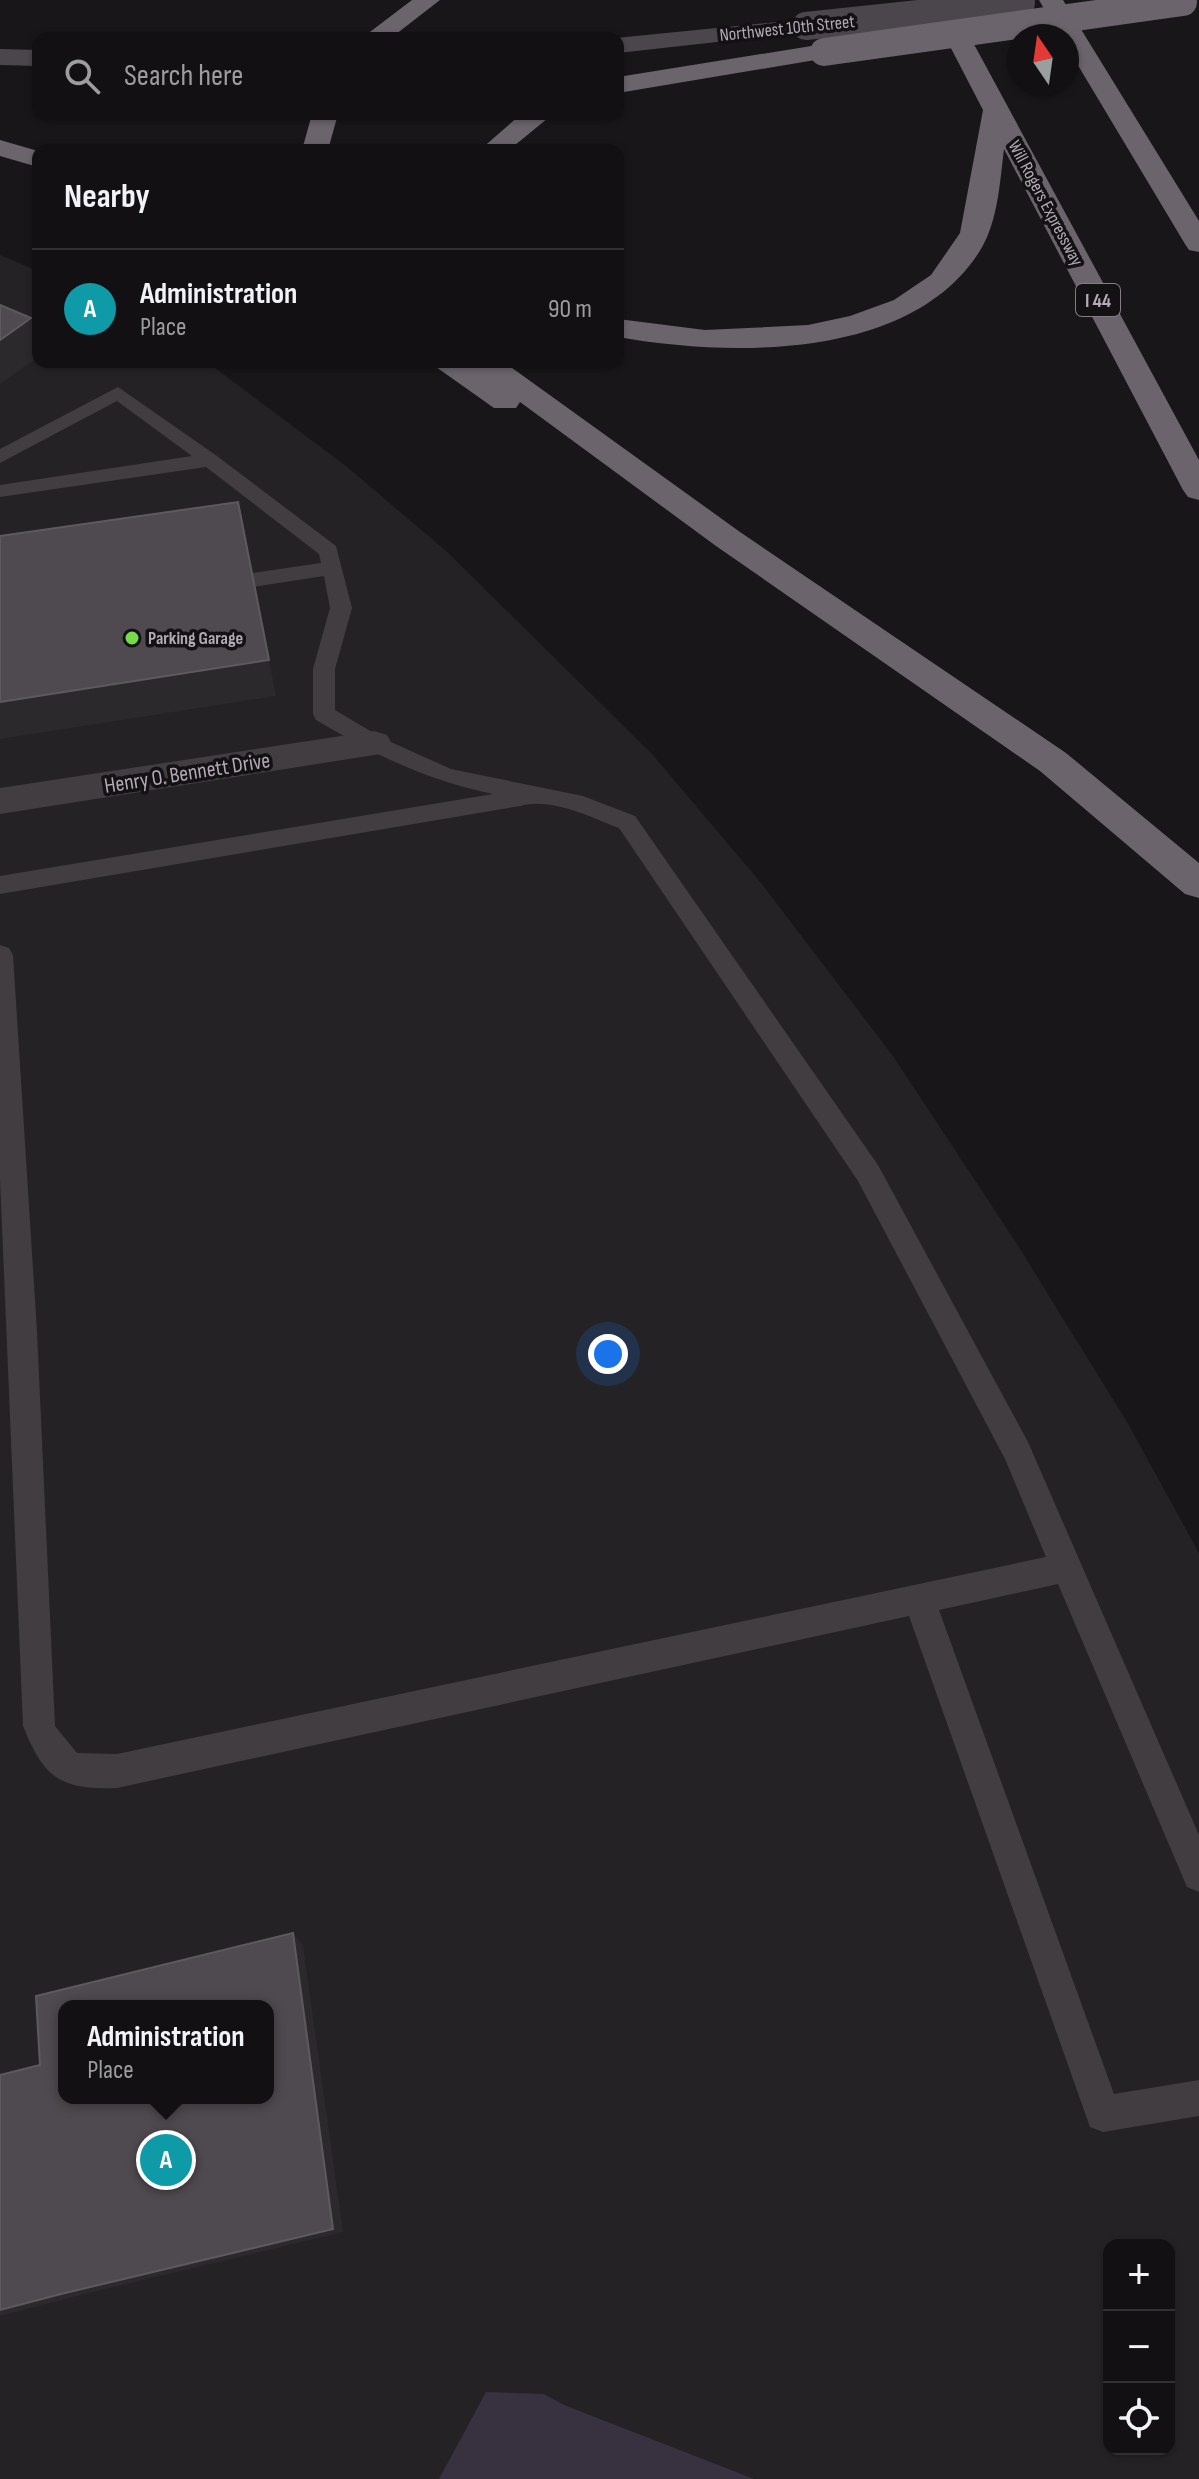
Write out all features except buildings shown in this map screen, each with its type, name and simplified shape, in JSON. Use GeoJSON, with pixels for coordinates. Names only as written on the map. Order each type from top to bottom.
{"type":"FeatureCollection","features":[{"type":"Feature","properties":{"kind":"highway"},"geometry":{"type":"LineString","coordinates":[[383,32],[428,0]]}},
{"type":"Feature","properties":{"kind":"highway","name":"Will Rogers Expressway"},"geometry":{"type":"LineString","coordinates":[[938,0],[1199,490]]}},
{"type":"Feature","properties":{"kind":"highway"},"geometry":{"type":"LineString","coordinates":[[1051,0],[1199,244]]}},
{"type":"Feature","properties":{"kind":"highway"},"geometry":{"type":"LineString","coordinates":[[624,84],[824,52],[1186,1]]}},
{"type":"Feature","properties":{"kind":"highway"},"geometry":{"type":"LineString","coordinates":[[624,329],[669,338],[717,342],[779,340],[834,330],[917,297],[951,271],[968,247],[977,219],[996,110]]}},
{"type":"Feature","properties":{"kind":"highway"},"geometry":{"type":"LineString","coordinates":[[317,144],[323,120]]}},
{"type":"Feature","properties":{"kind":"highway"},"geometry":{"type":"LineString","coordinates":[[500,144],[530,120]]}},
{"type":"Feature","properties":{"kind":"highway"},"geometry":{"type":"LineString","coordinates":[[0,148],[32,157]]}},
{"type":"Feature","properties":{"kind":"highway"},"geometry":{"type":"LineString","coordinates":[[454,368],[728,539]]}},
{"type":"Feature","properties":{"kind":"highway"},"geometry":{"type":"LineString","coordinates":[[492,368],[728,539],[1053,762],[1199,884]]}},
{"type":"Feature","properties":{"kind":"main road","name":"Northwest 10th Street"},"geometry":{"type":"LineString","coordinates":[[624,44],[1051,0]]}},
{"type":"Feature","properties":{"kind":"main road"},"geometry":{"type":"LineString","coordinates":[[0,57],[32,58]]}},
{"type":"Feature","properties":{"kind":"street","name":"Henry O. Bennett Drive"},"geometry":{"type":"LineString","coordinates":[[0,801],[374,744]]}},
{"type":"Feature","properties":{"kind":"lane"},"geometry":{"type":"LineString","coordinates":[[0,457],[118,393],[329,551],[341,608],[324,669],[324,714],[374,744],[446,776],[583,804],[627,822],[868,1173],[1017,1452],[1199,1875]]}},
{"type":"Feature","properties":{"kind":"lane"},"geometry":{"type":"LineString","coordinates":[[1,490],[210,460]]}},
{"type":"Feature","properties":{"kind":"lane"},"geometry":{"type":"LineString","coordinates":[[241,510],[271,505]]}},
{"type":"Feature","properties":{"kind":"lane"},"geometry":{"type":"LineString","coordinates":[[253,580],[333,568]]}},
{"type":"Feature","properties":{"kind":"lane"},"geometry":{"type":"LineString","coordinates":[[0,885],[539,795]]}},
{"type":"Feature","properties":{"kind":"lane"},"geometry":{"type":"LineString","coordinates":[[0,955],[23,1331],[39,1726],[47,1748],[62,1767],[89,1773],[117,1771],[1067,1567]]}},
{"type":"Feature","properties":{"kind":"lane"},"geometry":{"type":"LineString","coordinates":[[919,1599],[1103,2114],[1199,2098]]}},
{"type":"Feature","properties":{"kind":"shaded area"},"geometry":{"type":"Polygon","coordinates":[[[0,255],[32,268],[32,368],[215,368],[346,466],[445,550],[653,755],[761,883],[893,1056],[1015,1241],[1127,1422],[1199,1553],[1199,2479],[0,2479],[0,255]]]}},
{"type":"Feature","properties":{"kind":"shaded area"},"geometry":{"type":"Polygon","coordinates":[[[486,2392],[544,2394],[564,2405],[754,2479],[439,2479],[486,2392]]]}},
{"type":"Feature","properties":{"kind":"place","name":"Parking Garage"},"geometry":{"type":"Point","coordinates":[132,638]}},
{"type":"Feature","properties":{"kind":"place","name":"Administration"},"geometry":{"type":"Point","coordinates":[166,2160]}}]}
